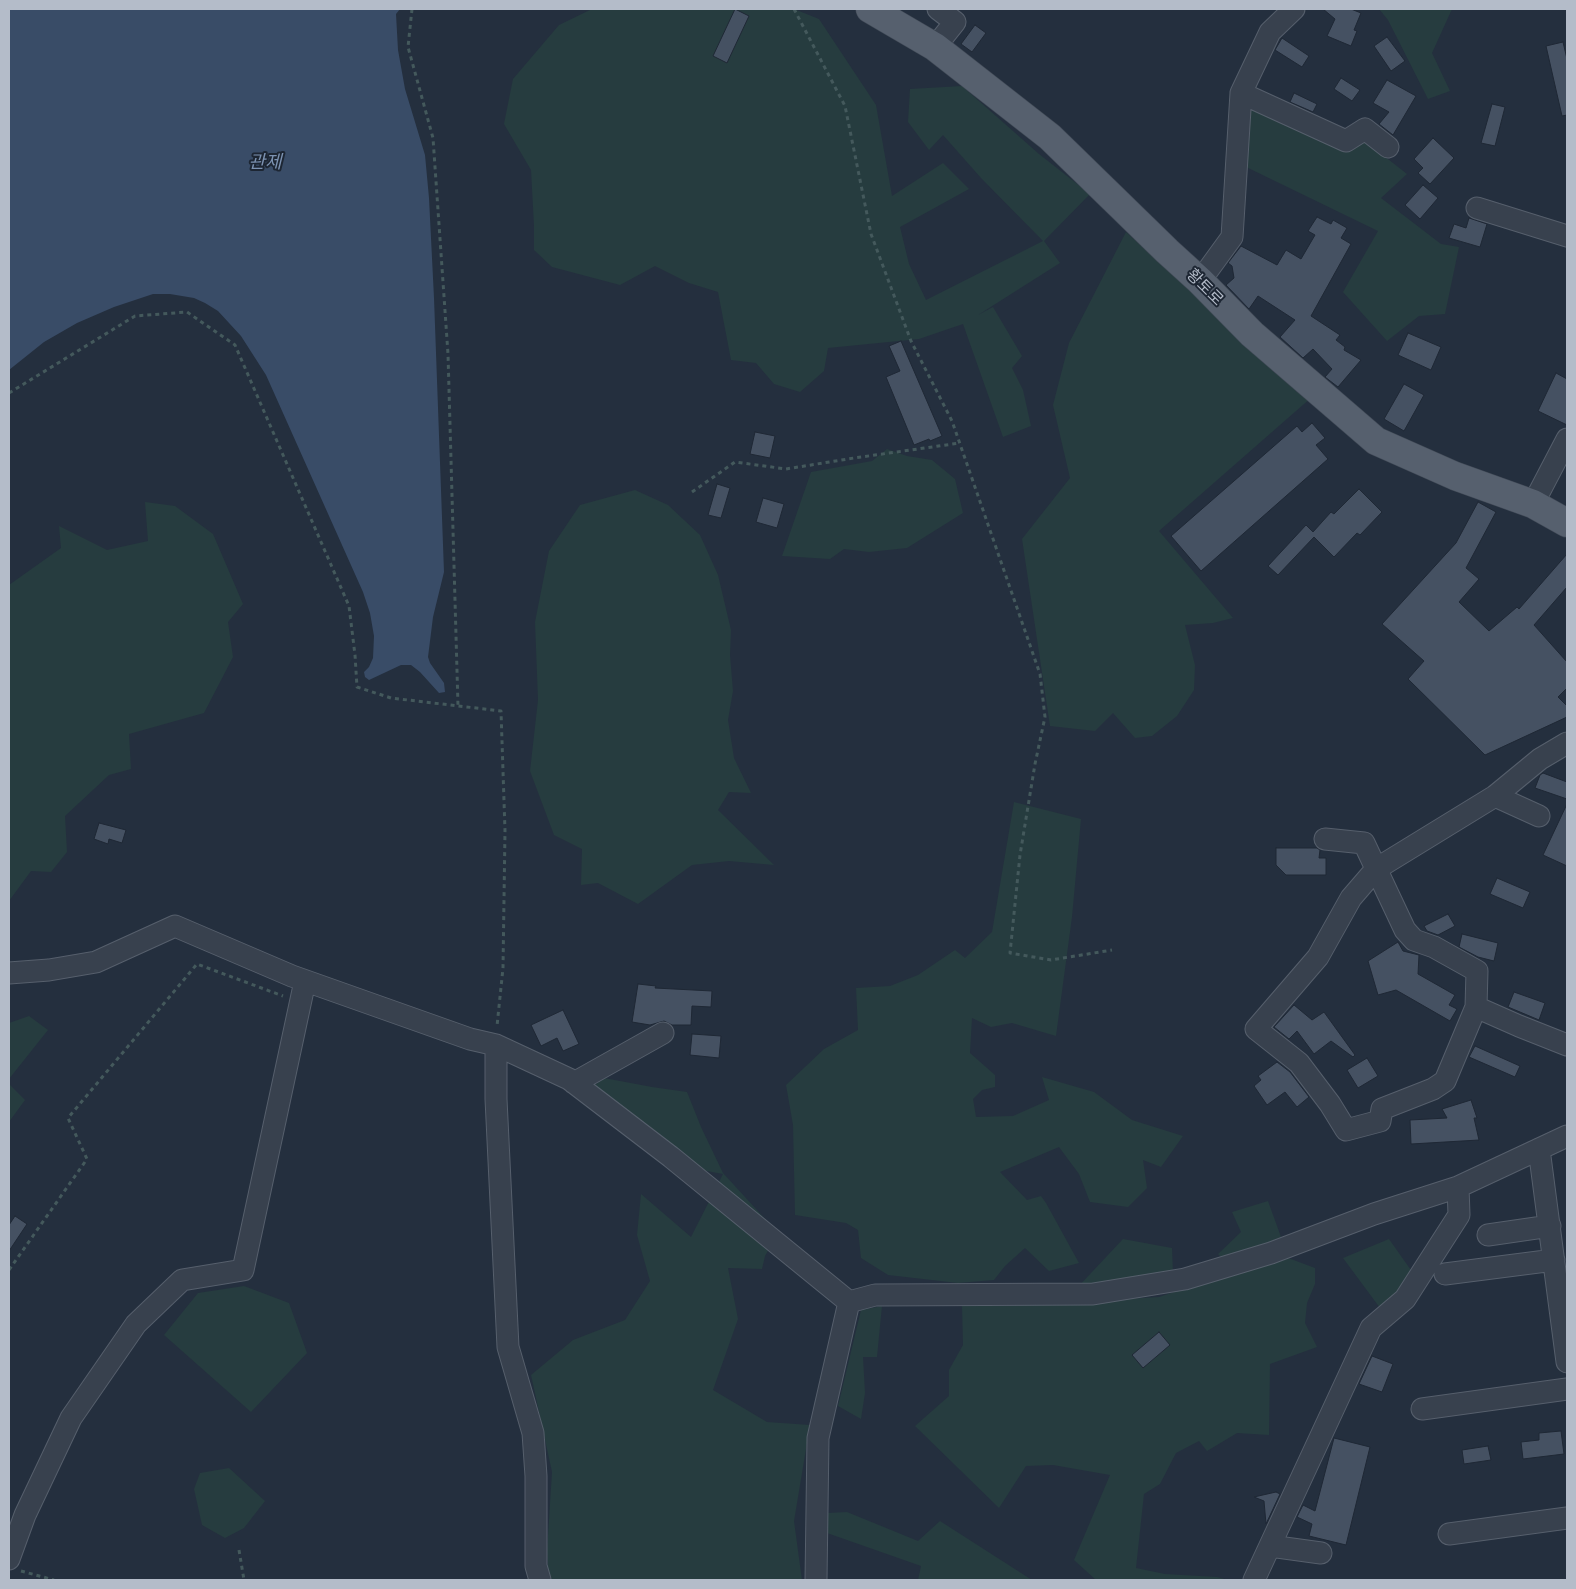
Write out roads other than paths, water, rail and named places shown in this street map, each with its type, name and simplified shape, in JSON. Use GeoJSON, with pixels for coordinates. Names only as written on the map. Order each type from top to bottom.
{"type":"FeatureCollection","features":[{"type":"Feature","properties":{"kind":"main road","name":"황토로"},"geometry":{"type":"LineString","coordinates":[[870,9],[935,48],[1050,137],[1200,281],[1252,334],[1376,441],[1455,476],[1533,504],[1567,522]]}},
{"type":"Feature","properties":{"kind":"street"},"geometry":{"type":"LineString","coordinates":[[935,48],[955,22],[938,9]]}},
{"type":"Feature","properties":{"kind":"street"},"geometry":{"type":"LineString","coordinates":[[1200,281],[1232,237],[1240,93],[1270,32],[1294,9]]}},
{"type":"Feature","properties":{"kind":"street"},"geometry":{"type":"LineString","coordinates":[[1240,93],[1346,141],[1365,129],[1388,147]]}},
{"type":"Feature","properties":{"kind":"street"},"geometry":{"type":"LineString","coordinates":[[1477,208],[1567,236]]}},
{"type":"Feature","properties":{"kind":"street"},"geometry":{"type":"LineString","coordinates":[[1533,504],[1567,439]]}},
{"type":"Feature","properties":{"kind":"street"},"geometry":{"type":"LineString","coordinates":[[1325,839],[1364,843],[1376,869],[1405,930],[1414,940],[1434,947],[1477,971],[1476,1007],[1445,1081],[1432,1089],[1382,1110],[1380,1121],[1346,1130],[1330,1104],[1299,1063],[1256,1029],[1318,957],[1351,898],[1376,869],[1495,796],[1540,759],[1567,743]]}},
{"type":"Feature","properties":{"kind":"street"},"geometry":{"type":"LineString","coordinates":[[1495,796],[1539,816]]}},
{"type":"Feature","properties":{"kind":"street"},"geometry":{"type":"LineString","coordinates":[[9,973],[49,970],[96,962],[175,926],[305,981],[470,1039],[496,1045],[574,1083],[671,1157],[849,1302]]}},
{"type":"Feature","properties":{"kind":"street"},"geometry":{"type":"LineString","coordinates":[[13,1565],[25,1515],[71,1418],[136,1324],[182,1280],[243,1270],[305,981]]}},
{"type":"Feature","properties":{"kind":"street"},"geometry":{"type":"LineString","coordinates":[[1476,1007],[1567,1045]]}},
{"type":"Feature","properties":{"kind":"street"},"geometry":{"type":"LineString","coordinates":[[574,1083],[663,1033]]}},
{"type":"Feature","properties":{"kind":"street"},"geometry":{"type":"LineString","coordinates":[[496,1045],[497,1118],[508,1347],[533,1433],[536,1476],[536,1566],[540,1580]]}},
{"type":"Feature","properties":{"kind":"street"},"geometry":{"type":"LineString","coordinates":[[849,1302],[875,1295],[1093,1294],[1185,1279],[1271,1253],[1374,1214],[1458,1187],[1567,1136]]}},
{"type":"Feature","properties":{"kind":"street"},"geometry":{"type":"LineString","coordinates":[[1539,1149],[1564,1324],[1567,1362]]}},
{"type":"Feature","properties":{"kind":"street"},"geometry":{"type":"LineString","coordinates":[[1254,1580],[1371,1328],[1405,1299],[1458,1216],[1458,1187]]}},
{"type":"Feature","properties":{"kind":"street"},"geometry":{"type":"LineString","coordinates":[[1488,1235],[1550,1226]]}},
{"type":"Feature","properties":{"kind":"street"},"geometry":{"type":"LineString","coordinates":[[1445,1274],[1554,1260]]}},
{"type":"Feature","properties":{"kind":"street"},"geometry":{"type":"LineString","coordinates":[[816,1580],[818,1438],[849,1302]]}},
{"type":"Feature","properties":{"kind":"street"},"geometry":{"type":"LineString","coordinates":[[1422,1409],[1567,1389]]}},
{"type":"Feature","properties":{"kind":"street"},"geometry":{"type":"LineString","coordinates":[[1449,1534],[1567,1518]]}},
{"type":"Feature","properties":{"kind":"street"},"geometry":{"type":"LineString","coordinates":[[1270,1546],[1320,1553]]}},
{"type":"Feature","properties":{"kind":"water","name":"관제"},"geometry":{"type":"Polygon","coordinates":[[[9,9],[400,9],[396,14],[398,50],[405,89],[425,155],[429,198],[444,572],[433,617],[428,657],[444,683],[445,692],[439,693],[411,665],[401,665],[369,680],[365,677],[364,672],[369,667],[373,658],[374,636],[370,613],[363,592],[266,375],[241,336],[218,311],[194,298],[170,294],[153,294],[114,307],[77,323],[44,342],[9,370],[9,9]]]}}]}
